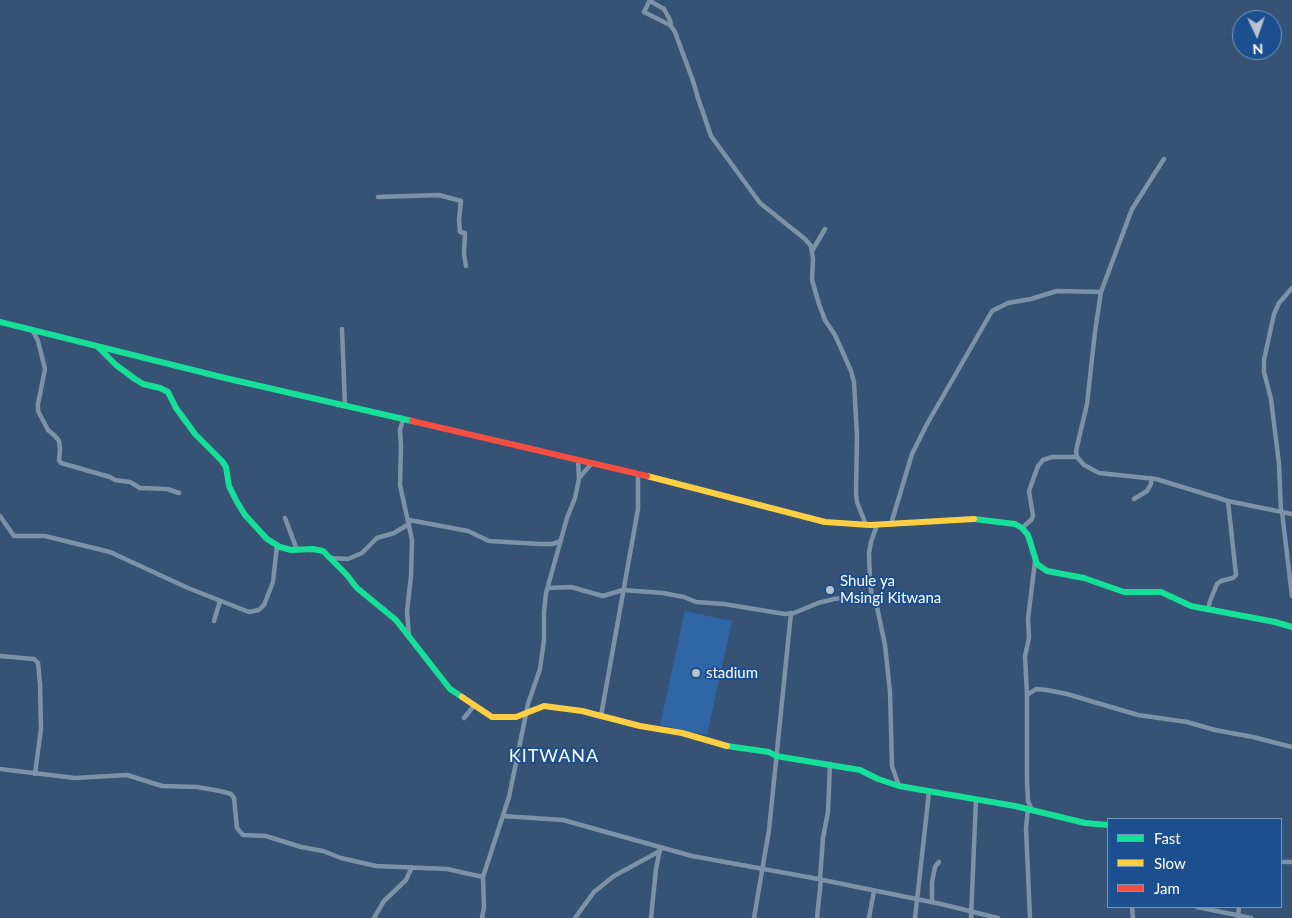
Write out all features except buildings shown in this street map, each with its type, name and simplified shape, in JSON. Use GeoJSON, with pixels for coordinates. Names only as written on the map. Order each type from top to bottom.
{"type":"FeatureCollection","features":[{"type":"Feature","properties":{"kind":"street"},"geometry":{"type":"LineString","coordinates":[[672,27],[645,14],[650,0],[664,9],[670,20],[694,80],[711,136],[760,203],[806,239],[812,251],[812,280],[819,304],[825,320],[835,335],[848,363],[854,382],[857,436],[857,502],[866,525]]}},
{"type":"Feature","properties":{"kind":"street"},"geometry":{"type":"LineString","coordinates":[[1076,457],[1086,404],[1101,292],[1132,209],[1164,159]]}},
{"type":"Feature","properties":{"kind":"street"},"geometry":{"type":"LineString","coordinates":[[378,197],[439,196],[461,201],[460,232],[465,233],[464,254],[466,266]]}},
{"type":"Feature","properties":{"kind":"street"},"geometry":{"type":"LineString","coordinates":[[812,251],[825,229]]}},
{"type":"Feature","properties":{"kind":"street"},"geometry":{"type":"LineString","coordinates":[[1292,288],[1279,303],[1274,314],[1264,360],[1264,372],[1271,399],[1279,464],[1281,512],[1290,557],[1292,596]]}},
{"type":"Feature","properties":{"kind":"street"},"geometry":{"type":"LineString","coordinates":[[891,524],[912,454],[992,311],[1008,302],[1031,299],[1057,290],[1101,292]]}},
{"type":"Feature","properties":{"kind":"street"},"geometry":{"type":"LineString","coordinates":[[0,322],[225,378],[638,474],[773,507],[825,522],[866,525],[978,519],[1007,522],[1022,528],[1028,535],[1035,561],[1047,571],[1084,578],[1124,592],[1161,592],[1191,606],[1292,627]]}},
{"type":"Feature","properties":{"kind":"street"},"geometry":{"type":"LineString","coordinates":[[342,329],[345,406]]}},
{"type":"Feature","properties":{"kind":"street"},"geometry":{"type":"LineString","coordinates":[[32,330],[38,340],[45,369],[38,412],[48,430],[59,441],[59,460],[61,463],[115,480],[130,482],[140,488],[167,489],[179,493]]}},
{"type":"Feature","properties":{"kind":"street"},"geometry":{"type":"LineString","coordinates":[[97,346],[135,380],[168,392],[176,408],[195,434],[222,461],[226,467],[229,486],[245,516],[267,539],[277,546],[291,550],[317,549],[323,551],[364,595],[396,620],[443,682],[473,707],[492,717],[516,717],[544,706],[601,716],[640,726],[682,733],[729,746],[769,752],[776,756],[860,770],[899,786],[976,799],[1085,823],[1107,825]]}},
{"type":"Feature","properties":{"kind":"street"},"geometry":{"type":"LineString","coordinates":[[403,420],[400,430],[400,485],[412,540],[407,603],[409,638]]}},
{"type":"Feature","properties":{"kind":"street"},"geometry":{"type":"LineString","coordinates":[[1022,528],[1033,516],[1029,491],[1038,466],[1043,460],[1052,456],[1076,457],[1084,465],[1099,473],[1151,478],[1228,501],[1292,514]]}},
{"type":"Feature","properties":{"kind":"street"},"geometry":{"type":"LineString","coordinates":[[482,918],[484,907],[483,877],[509,797],[531,692],[540,669],[544,649],[545,604],[561,541],[575,498],[579,478],[578,460]]}},
{"type":"Feature","properties":{"kind":"street"},"geometry":{"type":"LineString","coordinates":[[579,478],[592,463]]}},
{"type":"Feature","properties":{"kind":"street"},"geometry":{"type":"LineString","coordinates":[[601,716],[638,509],[638,474]]}},
{"type":"Feature","properties":{"kind":"street"},"geometry":{"type":"LineString","coordinates":[[1134,499],[1147,491],[1151,478]]}},
{"type":"Feature","properties":{"kind":"street"},"geometry":{"type":"LineString","coordinates":[[1208,610],[1216,584],[1236,575],[1228,501]]}},
{"type":"Feature","properties":{"kind":"street"},"geometry":{"type":"LineString","coordinates":[[0,516],[12,534],[17,536],[45,536],[110,552],[182,586],[250,612],[259,610],[264,605],[273,582],[277,546]]}},
{"type":"Feature","properties":{"kind":"street"},"geometry":{"type":"LineString","coordinates":[[285,518],[297,550]]}},
{"type":"Feature","properties":{"kind":"street"},"geometry":{"type":"LineString","coordinates":[[330,558],[348,559],[362,553],[377,538],[394,533],[409,522],[430,522],[468,530],[489,541],[540,544],[561,541]]}},
{"type":"Feature","properties":{"kind":"street"},"geometry":{"type":"LineString","coordinates":[[0,525],[7,526]]}},
{"type":"Feature","properties":{"kind":"street"},"geometry":{"type":"LineString","coordinates":[[876,525],[869,553],[870,580],[872,599],[877,607],[885,645],[890,692],[892,766],[899,786]]}},
{"type":"Feature","properties":{"kind":"street"},"geometry":{"type":"LineString","coordinates":[[1030,918],[1026,828],[1030,810],[1028,796],[1025,656],[1029,638],[1027,625],[1035,561]]}},
{"type":"Feature","properties":{"kind":"street"},"geometry":{"type":"LineString","coordinates":[[548,588],[571,587],[603,596],[623,590],[663,593],[684,597],[696,602],[715,603],[785,614],[804,610],[818,603],[842,598],[865,596],[872,599]]}},
{"type":"Feature","properties":{"kind":"street"},"geometry":{"type":"LineString","coordinates":[[214,621],[220,601]]}},
{"type":"Feature","properties":{"kind":"street"},"geometry":{"type":"LineString","coordinates":[[754,918],[770,821],[792,613]]}},
{"type":"Feature","properties":{"kind":"street"},"geometry":{"type":"LineString","coordinates":[[0,656],[34,659],[38,663],[41,693],[41,729],[36,774]]}},
{"type":"Feature","properties":{"kind":"street"},"geometry":{"type":"LineString","coordinates":[[1027,695],[1036,689],[1047,690],[1138,715],[1187,722],[1292,747]]}},
{"type":"Feature","properties":{"kind":"street"},"geometry":{"type":"LineString","coordinates":[[464,718],[473,707]]}},
{"type":"Feature","properties":{"kind":"street"},"geometry":{"type":"LineString","coordinates":[[817,918],[823,838],[828,812],[830,764]]}},
{"type":"Feature","properties":{"kind":"street"},"geometry":{"type":"LineString","coordinates":[[0,769],[75,778],[127,775],[162,786],[197,787],[220,791],[231,794],[234,798],[237,828],[243,835],[266,836],[370,865],[447,869],[483,877]]}},
{"type":"Feature","properties":{"kind":"street"},"geometry":{"type":"LineString","coordinates":[[915,918],[929,792]]}},
{"type":"Feature","properties":{"kind":"street"},"geometry":{"type":"LineString","coordinates":[[1019,808],[1025,803],[1028,796]]}},
{"type":"Feature","properties":{"kind":"street"},"geometry":{"type":"LineString","coordinates":[[971,918],[976,799]]}},
{"type":"Feature","properties":{"kind":"street"},"geometry":{"type":"LineString","coordinates":[[503,816],[563,820],[589,826],[660,849],[820,879],[932,902],[998,918]]}},
{"type":"Feature","properties":{"kind":"street"},"geometry":{"type":"LineString","coordinates":[[575,918],[594,892],[614,876],[660,849]]}},
{"type":"Feature","properties":{"kind":"street"},"geometry":{"type":"LineString","coordinates":[[651,918],[660,849]]}},
{"type":"Feature","properties":{"kind":"street"},"geometry":{"type":"LineString","coordinates":[[932,902],[932,882],[935,867],[939,862]]}},
{"type":"Feature","properties":{"kind":"street"},"geometry":{"type":"LineString","coordinates":[[374,918],[384,902],[406,880],[412,868]]}},
{"type":"Feature","properties":{"kind":"street"},"geometry":{"type":"LineString","coordinates":[[869,918],[874,891]]}},
{"type":"Feature","properties":{"kind":"street"},"geometry":{"type":"LineString","coordinates":[[1202,908],[1251,918]]}},
{"type":"Feature","properties":{"kind":"street"},"geometry":{"type":"LineString","coordinates":[[1238,916],[1239,908]]}},
{"type":"Feature","properties":{"kind":"shaded area","name":"stadium"},"geometry":{"type":"Polygon","coordinates":[[[685,611],[732,621],[707,735],[660,725],[685,611]]]}},
{"type":"Feature","properties":{"kind":"traffic: fast"},"geometry":{"type":"LineString","coordinates":[[0,322],[225,378],[412,421]]}},
{"type":"Feature","properties":{"kind":"traffic: fast"},"geometry":{"type":"LineString","coordinates":[[98,347],[116,365],[135,379],[143,384],[168,392],[176,408],[195,434],[222,461],[226,467],[229,486],[237,502],[245,515],[267,539],[280,547],[291,550],[313,549],[323,551],[357,588],[396,620],[450,689],[462,697]]}},
{"type":"Feature","properties":{"kind":"traffic: fast"},"geometry":{"type":"LineString","coordinates":[[974,519],[1015,524],[1022,528],[1028,535],[1037,564],[1047,571],[1084,578],[1124,592],[1161,592],[1191,606],[1292,627]]}},
{"type":"Feature","properties":{"kind":"traffic: fast"},"geometry":{"type":"LineString","coordinates":[[727,746],[769,752],[776,756],[860,770],[899,786],[1015,806],[1085,823],[1107,825]]}},
{"type":"Feature","properties":{"kind":"traffic: slow"},"geometry":{"type":"LineString","coordinates":[[647,476],[825,522],[870,525],[974,519]]}},
{"type":"Feature","properties":{"kind":"traffic: slow"},"geometry":{"type":"LineString","coordinates":[[462,697],[492,717],[516,717],[544,706],[582,711],[640,726],[682,733],[727,746]]}},
{"type":"Feature","properties":{"kind":"traffic: jam"},"geometry":{"type":"LineString","coordinates":[[412,421],[647,476]]}},
{"type":"Feature","properties":{"kind":"place","name":"Shule ya Msingi Kitwana"},"geometry":{"type":"Point","coordinates":[830,590]}},
{"type":"Feature","properties":{"kind":"place","name":"stadium"},"geometry":{"type":"Point","coordinates":[696,673]}},
{"type":"Feature","properties":{"kind":"district","name":"KITWANA"},"geometry":{"type":"Point","coordinates":[554,756]}}]}
